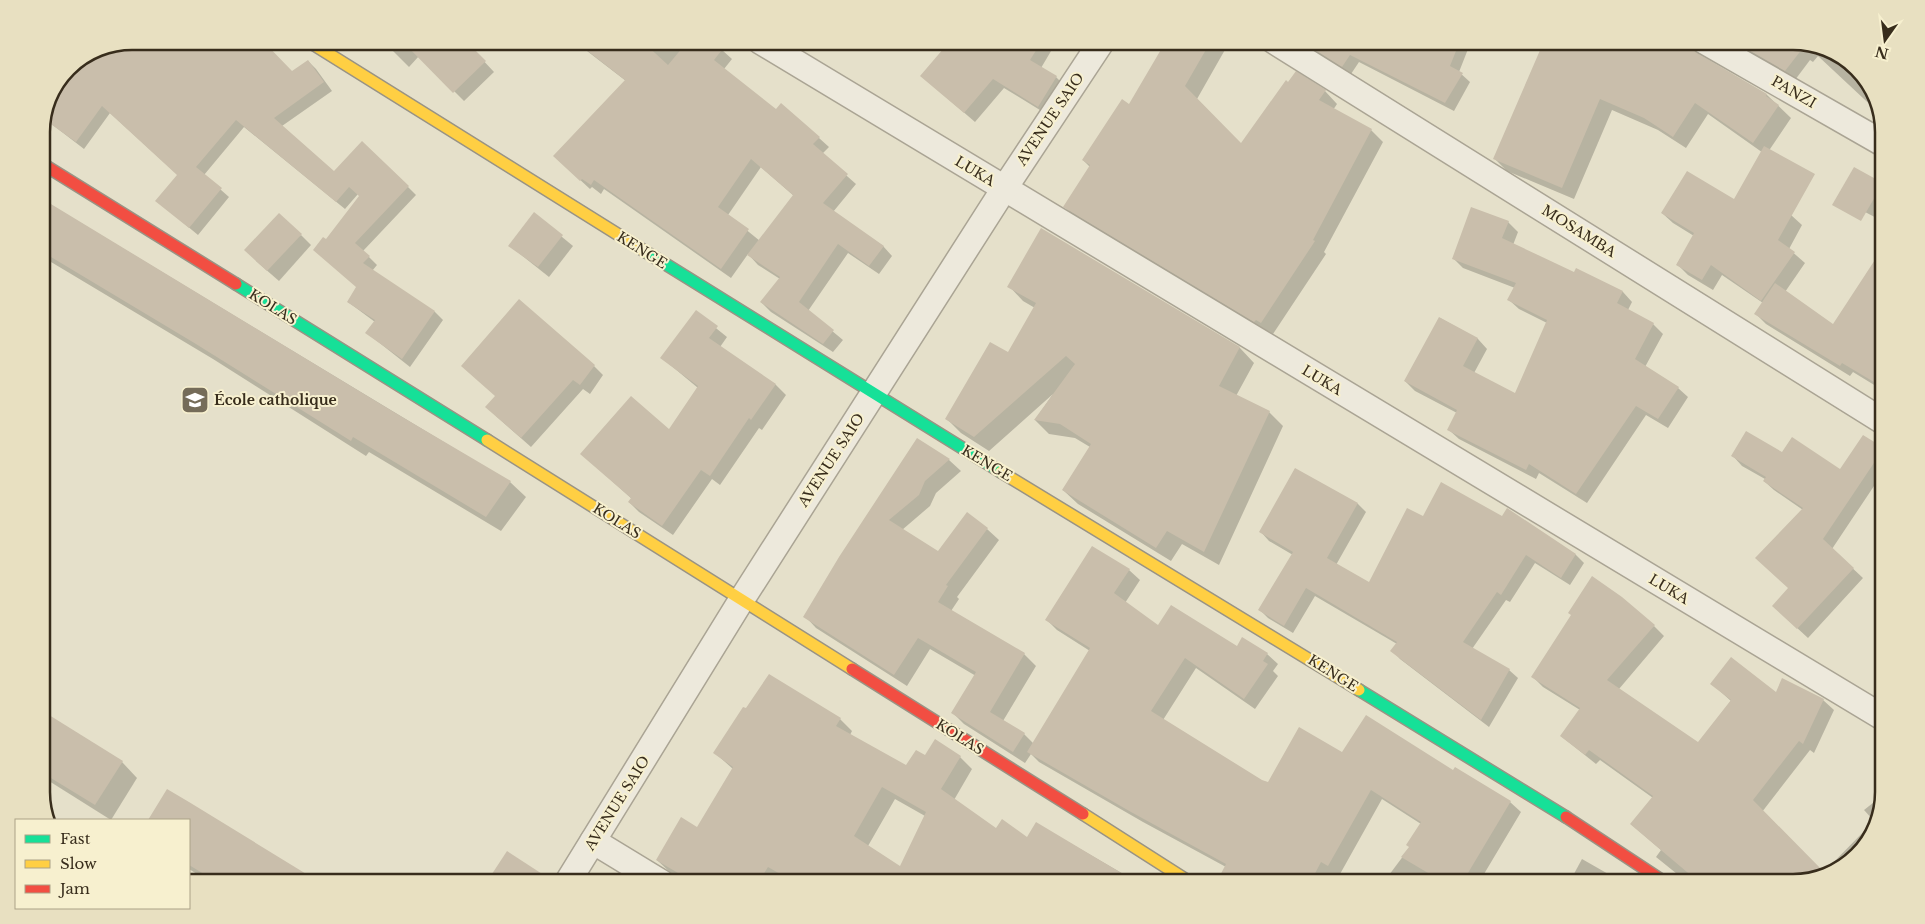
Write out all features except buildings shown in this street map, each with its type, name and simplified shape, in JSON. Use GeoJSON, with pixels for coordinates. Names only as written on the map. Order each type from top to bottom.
{"type":"FeatureCollection","features":[{"type":"Feature","properties":{"kind":"street","name":"KENGE"},"geometry":{"type":"LineString","coordinates":[[322,50],[874,394],[1538,799],[1652,874]]}},
{"type":"Feature","properties":{"kind":"street","name":"LUKA"},"geometry":{"type":"LineString","coordinates":[[775,50],[1875,713]]}},
{"type":"Feature","properties":{"kind":"street","name":"AVENUE SAIO"},"geometry":{"type":"LineString","coordinates":[[573,874],[742,599],[1004,189],[1096,50]]}},
{"type":"Feature","properties":{"kind":"street","name":"MOSAMBA"},"geometry":{"type":"LineString","coordinates":[[1288,50],[1875,416]]}},
{"type":"Feature","properties":{"kind":"street","name":"PANZI"},"geometry":{"type":"LineString","coordinates":[[1720,50],[1875,139]]}},
{"type":"Feature","properties":{"kind":"street","name":"KOLAS"},"geometry":{"type":"LineString","coordinates":[[50,169],[742,599],[1177,874]]}},
{"type":"Feature","properties":{"kind":"street"},"geometry":{"type":"LineString","coordinates":[[593,842],[647,874]]}},
{"type":"Feature","properties":{"kind":"traffic: fast"},"geometry":{"type":"LineString","coordinates":[[646,252],[1001,472]]}},
{"type":"Feature","properties":{"kind":"traffic: fast"},"geometry":{"type":"LineString","coordinates":[[236,284],[487,440]]}},
{"type":"Feature","properties":{"kind":"traffic: fast"},"geometry":{"type":"LineString","coordinates":[[1359,690],[1566,817]]}},
{"type":"Feature","properties":{"kind":"traffic: slow"},"geometry":{"type":"LineString","coordinates":[[322,50],[646,252]]}},
{"type":"Feature","properties":{"kind":"traffic: slow"},"geometry":{"type":"LineString","coordinates":[[487,440],[852,669]]}},
{"type":"Feature","properties":{"kind":"traffic: slow"},"geometry":{"type":"LineString","coordinates":[[1001,472],[1359,690]]}},
{"type":"Feature","properties":{"kind":"traffic: slow"},"geometry":{"type":"LineString","coordinates":[[1083,814],[1177,874]]}},
{"type":"Feature","properties":{"kind":"traffic: jam"},"geometry":{"type":"LineString","coordinates":[[50,169],[236,284]]}},
{"type":"Feature","properties":{"kind":"traffic: jam"},"geometry":{"type":"LineString","coordinates":[[852,669],[1083,814]]}},
{"type":"Feature","properties":{"kind":"traffic: jam"},"geometry":{"type":"LineString","coordinates":[[1566,817],[1652,874]]}},
{"type":"Feature","properties":{"kind":"place","name":"École catholique"},"geometry":{"type":"Point","coordinates":[195,400]}}]}
